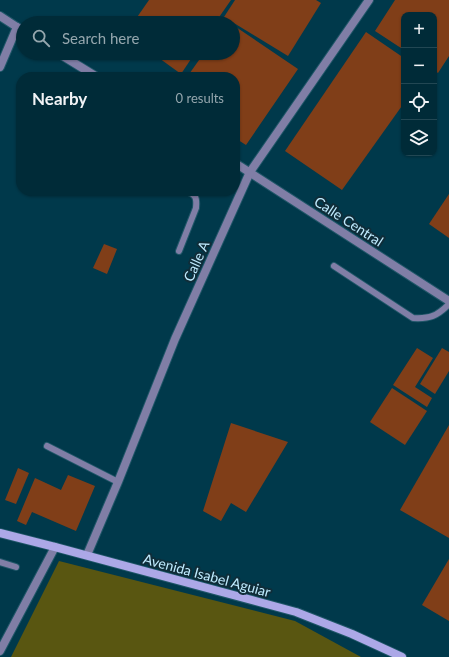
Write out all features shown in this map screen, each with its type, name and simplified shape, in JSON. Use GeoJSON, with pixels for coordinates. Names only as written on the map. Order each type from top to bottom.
{"type":"FeatureCollection","features":[{"type":"Feature","properties":{"kind":"main road","name":"Avenida Isabel Aguiar"},"geometry":{"type":"LineString","coordinates":[[0,533],[296,612],[352,634],[402,657]]}},
{"type":"Feature","properties":{"kind":"street","name":"Calle A"},"geometry":{"type":"LineString","coordinates":[[240,194],[250,172],[369,0]]}},
{"type":"Feature","properties":{"kind":"street"},"geometry":{"type":"LineString","coordinates":[[0,16],[16,26]]}},
{"type":"Feature","properties":{"kind":"street"},"geometry":{"type":"LineString","coordinates":[[0,67],[16,37]]}},
{"type":"Feature","properties":{"kind":"street"},"geometry":{"type":"LineString","coordinates":[[69,60],[89,72]]}},
{"type":"Feature","properties":{"kind":"street","name":"Calle Central"},"geometry":{"type":"LineString","coordinates":[[240,166],[449,301]]}},
{"type":"Feature","properties":{"kind":"street","name":"Calle A"},"geometry":{"type":"LineString","coordinates":[[87,555],[175,339],[239,196]]}},
{"type":"Feature","properties":{"kind":"street"},"geometry":{"type":"LineString","coordinates":[[0,651],[55,547]]}},
{"type":"Feature","properties":{"kind":"lane"},"geometry":{"type":"LineString","coordinates":[[180,250],[196,208],[197,201],[194,196]]}},
{"type":"Feature","properties":{"kind":"lane"},"geometry":{"type":"LineString","coordinates":[[334,266],[413,318],[425,319],[440,313],[449,304]]}},
{"type":"Feature","properties":{"kind":"lane"},"geometry":{"type":"LineString","coordinates":[[47,446],[118,482]]}},
{"type":"Feature","properties":{"kind":"lane"},"geometry":{"type":"LineString","coordinates":[[0,562],[16,567]]}},
{"type":"Feature","properties":{"kind":"shaded area"},"geometry":{"type":"Polygon","coordinates":[[[59,561],[295,621],[361,657],[11,657],[59,561]]]}},
{"type":"Feature","properties":{"kind":"building"},"geometry":{"type":"Polygon","coordinates":[[[149,0],[231,0],[220,16],[138,16],[149,0]]]}},
{"type":"Feature","properties":{"kind":"building"},"geometry":{"type":"Polygon","coordinates":[[[235,0],[316,0],[321,3],[288,56],[240,27],[240,16],[225,16],[235,0]]]}},
{"type":"Feature","properties":{"kind":"building"},"geometry":{"type":"Polygon","coordinates":[[[395,0],[449,0],[449,56],[438,73],[437,12],[401,12],[401,48],[375,31],[395,0]]]}},
{"type":"Feature","properties":{"kind":"building"},"geometry":{"type":"Polygon","coordinates":[[[240,30],[298,69],[246,145],[240,141],[240,72],[191,72],[199,60],[240,60],[240,30]]]}},
{"type":"Feature","properties":{"kind":"building"},"geometry":{"type":"Polygon","coordinates":[[[366,32],[401,56],[401,107],[342,190],[285,151],[366,32]]]}},
{"type":"Feature","properties":{"kind":"building"},"geometry":{"type":"Polygon","coordinates":[[[162,60],[190,60],[182,72],[178,72],[162,60]]]}},
{"type":"Feature","properties":{"kind":"building"},"geometry":{"type":"Polygon","coordinates":[[[449,194],[449,238],[429,224],[449,194]]]}},
{"type":"Feature","properties":{"kind":"building"},"geometry":{"type":"Polygon","coordinates":[[[104,244],[117,249],[107,274],[93,268],[104,244]]]}},
{"type":"Feature","properties":{"kind":"building"},"geometry":{"type":"Polygon","coordinates":[[[417,348],[433,358],[415,387],[432,398],[427,407],[393,385],[417,348]]]}},
{"type":"Feature","properties":{"kind":"building"},"geometry":{"type":"Polygon","coordinates":[[[442,348],[449,352],[449,371],[435,394],[420,384],[442,348]]]}},
{"type":"Feature","properties":{"kind":"building"},"geometry":{"type":"Polygon","coordinates":[[[392,388],[427,411],[405,445],[370,422],[392,388]]]}},
{"type":"Feature","properties":{"kind":"building"},"geometry":{"type":"Polygon","coordinates":[[[231,423],[288,442],[246,512],[231,503],[221,521],[203,511],[231,423]]]}},
{"type":"Feature","properties":{"kind":"building"},"geometry":{"type":"Polygon","coordinates":[[[449,425],[449,538],[400,510],[449,425]]]}},
{"type":"Feature","properties":{"kind":"building"},"geometry":{"type":"Polygon","coordinates":[[[18,468],[29,473],[16,504],[5,500],[18,468]]]}},
{"type":"Feature","properties":{"kind":"building"},"geometry":{"type":"Polygon","coordinates":[[[68,475],[95,486],[76,531],[32,512],[26,525],[17,521],[35,478],[61,490],[68,475]]]}},
{"type":"Feature","properties":{"kind":"building"},"geometry":{"type":"Polygon","coordinates":[[[449,559],[449,621],[422,605],[449,559]]]}}]}
